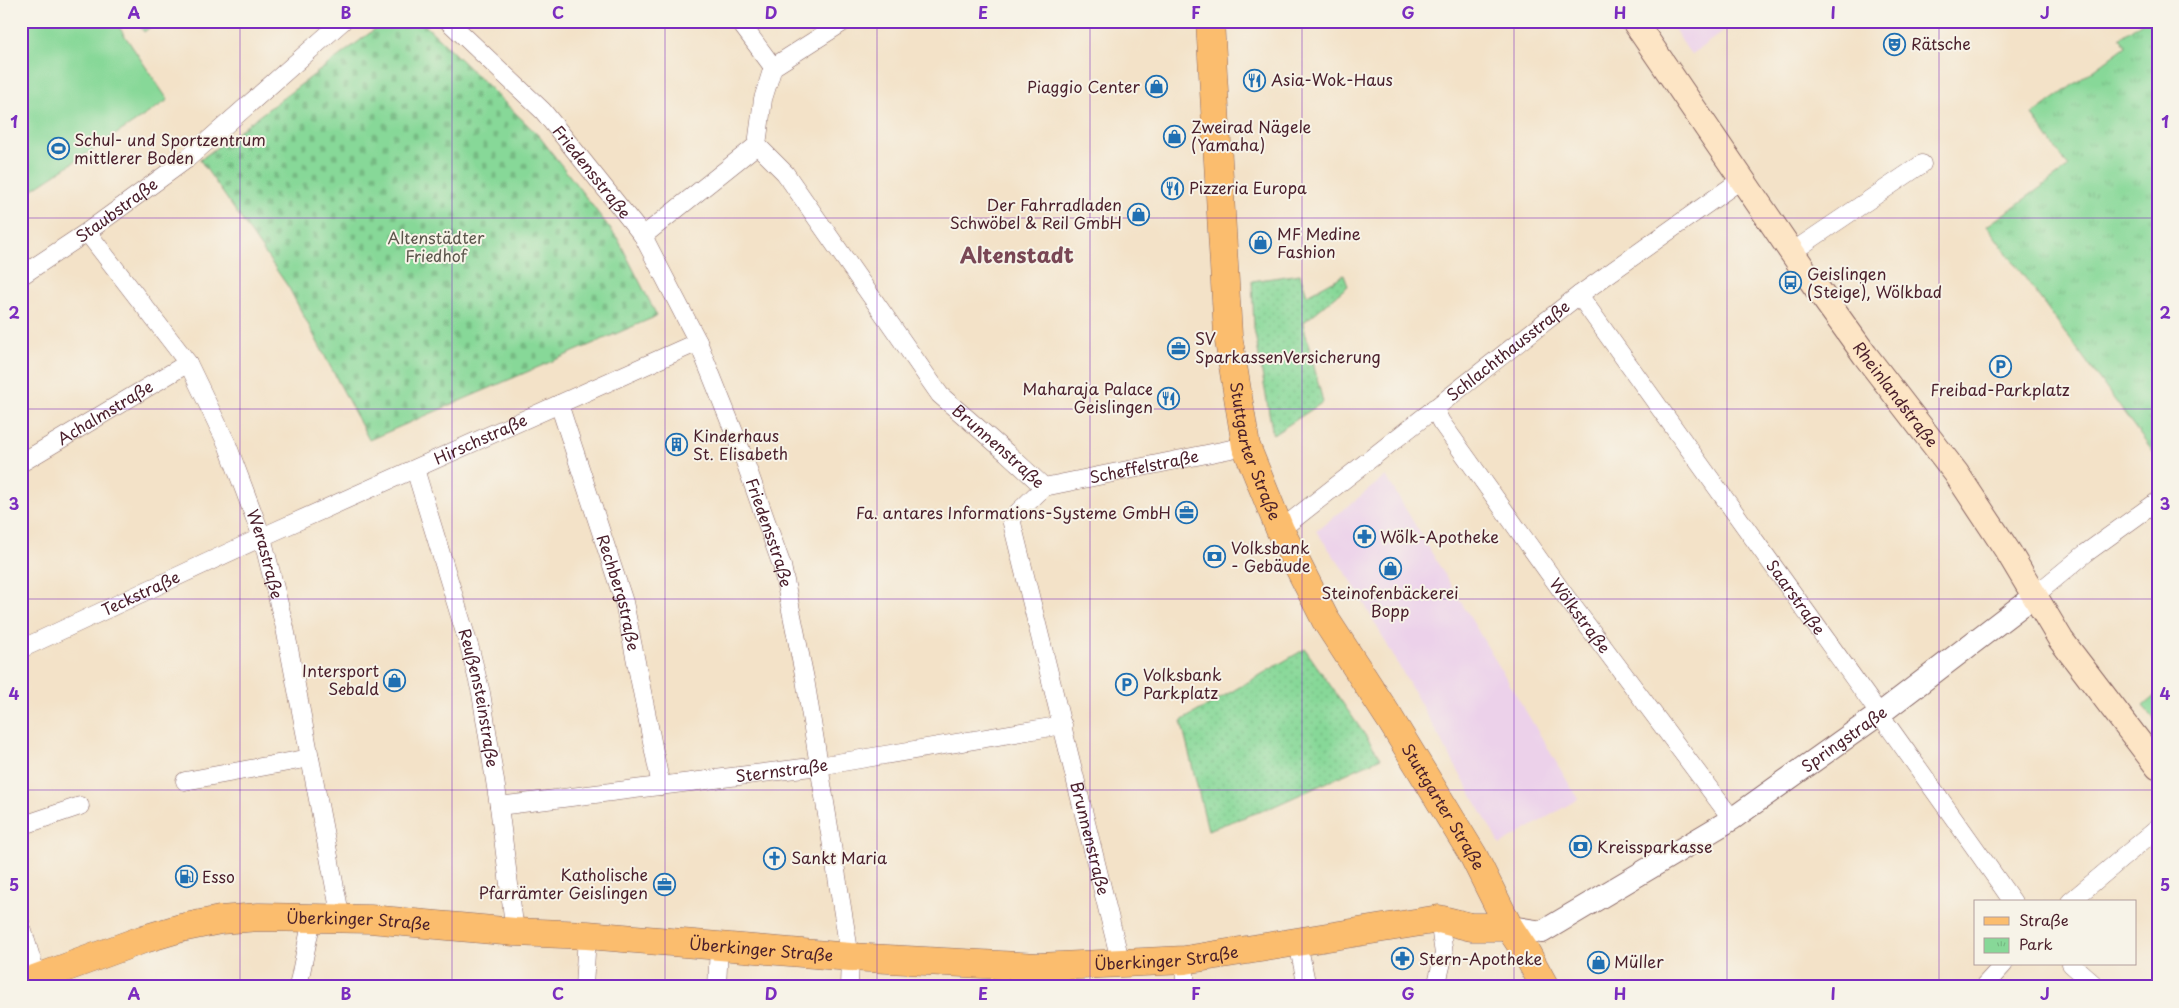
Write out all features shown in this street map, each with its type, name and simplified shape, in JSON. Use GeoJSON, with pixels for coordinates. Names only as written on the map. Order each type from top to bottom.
{"type":"FeatureCollection","features":[{"type":"Feature","properties":{"kind":"main road","name":"Stuttgarter Straße"},"geometry":{"type":"LineString","coordinates":[[1210,21],[1228,334],[1246,446],[1280,530],[1325,619],[1390,719],[1473,855],[1509,927],[1527,954],[1545,987]]}},
{"type":"Feature","properties":{"kind":"main road","name":"Rheinlandstraße"},"geometry":{"type":"LineString","coordinates":[[1634,21],[1792,252],[1865,354],[1956,473],[2009,553],[2061,640],[2158,766]]}},
{"type":"Feature","properties":{"kind":"main road","name":"Überkinger Straße"},"geometry":{"type":"LineString","coordinates":[[33,983],[144,939],[181,928],[220,920],[259,918],[370,919],[515,932],[587,935],[1038,977],[1121,964],[1185,974],[1298,943],[1439,920],[1471,927],[1509,927]]}},
{"type":"Feature","properties":{"kind":"street","name":"Staubstraße"},"geometry":{"type":"LineString","coordinates":[[21,276],[87,232],[187,158],[343,21]]}},
{"type":"Feature","properties":{"kind":"street","name":"Friedensstraße"},"geometry":{"type":"LineString","coordinates":[[448,21],[543,110],[643,236],[698,342],[738,442],[782,566],[805,679],[850,958],[849,987]]}},
{"type":"Feature","properties":{"kind":"street"},"geometry":{"type":"LineString","coordinates":[[739,21],[773,67]]}},
{"type":"Feature","properties":{"kind":"street"},"geometry":{"type":"LineString","coordinates":[[643,236],[758,145],[763,99],[773,67],[845,21]]}},
{"type":"Feature","properties":{"kind":"street","name":"Brunnenstraße"},"geometry":{"type":"LineString","coordinates":[[758,145],[785,173],[940,396],[1008,453],[1044,488],[1011,519],[1121,964]]}},
{"type":"Feature","properties":{"kind":"street"},"geometry":{"type":"LineString","coordinates":[[1792,252],[1922,164]]}},
{"type":"Feature","properties":{"kind":"street","name":"Schlachthausstraße"},"geometry":{"type":"LineString","coordinates":[[1280,530],[1579,295],[1742,179]]}},
{"type":"Feature","properties":{"kind":"street","name":"Werastraße"},"geometry":{"type":"LineString","coordinates":[[87,232],[188,363],[227,444],[262,537],[285,628],[342,919]]}},
{"type":"Feature","properties":{"kind":"street","name":"Saarstraße"},"geometry":{"type":"LineString","coordinates":[[1579,295],[1881,713],[2012,900]]}},
{"type":"Feature","properties":{"kind":"street","name":"Hirschstraße"},"geometry":{"type":"LineString","coordinates":[[262,537],[698,342]]}},
{"type":"Feature","properties":{"kind":"street","name":"Achalmstraße"},"geometry":{"type":"LineString","coordinates":[[21,463],[188,363]]}},
{"type":"Feature","properties":{"kind":"street","name":"Rechbergstraße"},"geometry":{"type":"LineString","coordinates":[[559,404],[624,602],[661,786]]}},
{"type":"Feature","properties":{"kind":"street","name":"Wölkstraße"},"geometry":{"type":"LineString","coordinates":[[1434,408],[1441,422],[1566,597],[1732,820]]}},
{"type":"Feature","properties":{"kind":"street","name":"Scheffelstraße"},"geometry":{"type":"LineString","coordinates":[[1044,488],[1246,446]]}},
{"type":"Feature","properties":{"kind":"street","name":"Reußensteinstraße"},"geometry":{"type":"LineString","coordinates":[[415,469],[470,649],[481,693],[499,806],[515,932]]}},
{"type":"Feature","properties":{"kind":"street","name":"Springstraße"},"geometry":{"type":"LineString","coordinates":[[1509,927],[1542,932],[1732,820],[1881,713],[2034,596],[2086,553],[2158,501]]}},
{"type":"Feature","properties":{"kind":"street","name":"Teckstraße"},"geometry":{"type":"LineString","coordinates":[[21,649],[262,537]]}},
{"type":"Feature","properties":{"kind":"street","name":"Sternstraße"},"geometry":{"type":"LineString","coordinates":[[499,806],[818,766],[1063,725]]}},
{"type":"Feature","properties":{"kind":"street"},"geometry":{"type":"LineString","coordinates":[[185,780],[310,758]]}},
{"type":"Feature","properties":{"kind":"street"},"geometry":{"type":"LineString","coordinates":[[21,826],[80,806]]}},
{"type":"Feature","properties":{"kind":"street"},"geometry":{"type":"LineString","coordinates":[[2072,900],[2158,828]]}},
{"type":"Feature","properties":{"kind":"street"},"geometry":{"type":"LineString","coordinates":[[298,987],[312,919]]}},
{"type":"Feature","properties":{"kind":"street"},"geometry":{"type":"LineString","coordinates":[[1436,987],[1444,954],[1439,920]]}},
{"type":"Feature","properties":{"kind":"street"},"geometry":{"type":"LineString","coordinates":[[21,925],[33,983]]}},
{"type":"Feature","properties":{"kind":"street"},"geometry":{"type":"LineString","coordinates":[[584,987],[587,935]]}},
{"type":"Feature","properties":{"kind":"street"},"geometry":{"type":"LineString","coordinates":[[1298,943],[1307,987]]}},
{"type":"Feature","properties":{"kind":"street"},"geometry":{"type":"LineString","coordinates":[[717,987],[719,946]]}},
{"type":"Feature","properties":{"kind":"street"},"geometry":{"type":"LineString","coordinates":[[1983,987],[2002,966]]}},
{"type":"Feature","properties":{"kind":"street"},"geometry":{"type":"LineString","coordinates":[[2073,966],[2097,987]]}},
{"type":"Feature","properties":{"kind":"shaded area"},"geometry":{"type":"Polygon","coordinates":[[[1669,21],[1737,21],[1691,55],[1669,21]]]}},
{"type":"Feature","properties":{"kind":"shaded area"},"geometry":{"type":"Polygon","coordinates":[[[1386,476],[1578,799],[1500,845],[1350,579],[1316,531],[1386,476]]]}},
{"type":"Feature","properties":{"kind":"green space","name":"Schul- und Sportzentrum mittlerer Boden"},"geometry":{"type":"Polygon","coordinates":[[[21,21],[115,21],[168,100],[21,197],[21,21]]]}},
{"type":"Feature","properties":{"kind":"green space"},"geometry":{"type":"Polygon","coordinates":[[[136,21],[158,21],[144,32],[136,21]]]}},
{"type":"Feature","properties":{"kind":"green space","name":"Altenstädter Friedhof"},"geometry":{"type":"Polygon","coordinates":[[[386,21],[421,21],[539,136],[618,239],[657,316],[369,440],[289,288],[200,160],[386,21]]]}},
{"type":"Feature","properties":{"kind":"green space"},"geometry":{"type":"Polygon","coordinates":[[[2143,21],[2158,21],[2158,459],[1987,226],[2069,167],[2032,115],[2126,46],[2120,38],[2143,21]]]}},
{"type":"Feature","properties":{"kind":"green space"},"geometry":{"type":"Polygon","coordinates":[[[1300,274],[1307,295],[1344,275],[1348,286],[1303,323],[1323,402],[1273,435],[1254,328],[1252,281],[1300,274]]]}},
{"type":"Feature","properties":{"kind":"green space"},"geometry":{"type":"Polygon","coordinates":[[[1305,649],[1381,758],[1270,808],[1208,830],[1181,721],[1305,649]]]}},
{"type":"Feature","properties":{"kind":"green space"},"geometry":{"type":"Polygon","coordinates":[[[2158,693],[2158,723],[2143,706],[2158,693]]]}},
{"type":"Feature","properties":{"kind":"place","name":"Rätsche"},"geometry":{"type":"Point","coordinates":[1895,44]}},
{"type":"Feature","properties":{"kind":"place","name":"Asia-Wok-Haus"},"geometry":{"type":"Point","coordinates":[1255,80]}},
{"type":"Feature","properties":{"kind":"place","name":"Piaggio Center"},"geometry":{"type":"Point","coordinates":[1156,87]}},
{"type":"Feature","properties":{"kind":"place","name":"Zweirad Nägele (Yamaha)"},"geometry":{"type":"Point","coordinates":[1175,136]}},
{"type":"Feature","properties":{"kind":"place","name":"Schul- und Sportzentrum mittlerer Boden"},"geometry":{"type":"Point","coordinates":[58,149]}},
{"type":"Feature","properties":{"kind":"place","name":"Pizzeria Europa"},"geometry":{"type":"Point","coordinates":[1173,188]}},
{"type":"Feature","properties":{"kind":"place","name":"Der Fahrradladen Schwöbel & Reil GmbH"},"geometry":{"type":"Point","coordinates":[1138,214]}},
{"type":"Feature","properties":{"kind":"place","name":"MF Medine Fashion"},"geometry":{"type":"Point","coordinates":[1261,243]}},
{"type":"Feature","properties":{"kind":"place","name":"Geislingen (Steige), Wölkbad"},"geometry":{"type":"Point","coordinates":[1791,283]}},
{"type":"Feature","properties":{"kind":"place","name":"SV SparkassenVersicherung"},"geometry":{"type":"Point","coordinates":[1179,348]}},
{"type":"Feature","properties":{"kind":"place","name":"Freibad-Parkplatz"},"geometry":{"type":"Point","coordinates":[2000,366]}},
{"type":"Feature","properties":{"kind":"place","name":"Maharaja Palace Geislingen"},"geometry":{"type":"Point","coordinates":[1169,398]}},
{"type":"Feature","properties":{"kind":"place","name":"Kinderhaus St. Elisabeth"},"geometry":{"type":"Point","coordinates":[677,445]}},
{"type":"Feature","properties":{"kind":"place","name":"Fa. antares Informations-Systeme GmbH"},"geometry":{"type":"Point","coordinates":[1187,513]}},
{"type":"Feature","properties":{"kind":"place","name":"Wölk-Apotheke"},"geometry":{"type":"Point","coordinates":[1364,537]}},
{"type":"Feature","properties":{"kind":"place","name":"Volksbank - Gebäude"},"geometry":{"type":"Point","coordinates":[1215,557]}},
{"type":"Feature","properties":{"kind":"place","name":"Steinofenbäckerei Bopp"},"geometry":{"type":"Point","coordinates":[1390,569]}},
{"type":"Feature","properties":{"kind":"place","name":"Intersport Sebald"},"geometry":{"type":"Point","coordinates":[395,680]}},
{"type":"Feature","properties":{"kind":"place","name":"Volksbank Parkplatz"},"geometry":{"type":"Point","coordinates":[1127,684]}},
{"type":"Feature","properties":{"kind":"place","name":"Kreissparkasse"},"geometry":{"type":"Point","coordinates":[1581,847]}},
{"type":"Feature","properties":{"kind":"place","name":"Sankt Maria"},"geometry":{"type":"Point","coordinates":[775,858]}},
{"type":"Feature","properties":{"kind":"place","name":"Esso"},"geometry":{"type":"Point","coordinates":[186,877]}},
{"type":"Feature","properties":{"kind":"place","name":"Katholische Pfarrämter Geislingen"},"geometry":{"type":"Point","coordinates":[664,884]}},
{"type":"Feature","properties":{"kind":"place","name":"Stern-Apotheke"},"geometry":{"type":"Point","coordinates":[1403,959]}},
{"type":"Feature","properties":{"kind":"place","name":"Müller"},"geometry":{"type":"Point","coordinates":[1598,962]}},
{"type":"Feature","properties":{"kind":"district","name":"Altenstadt"},"geometry":{"type":"Point","coordinates":[1017,256]}}]}
